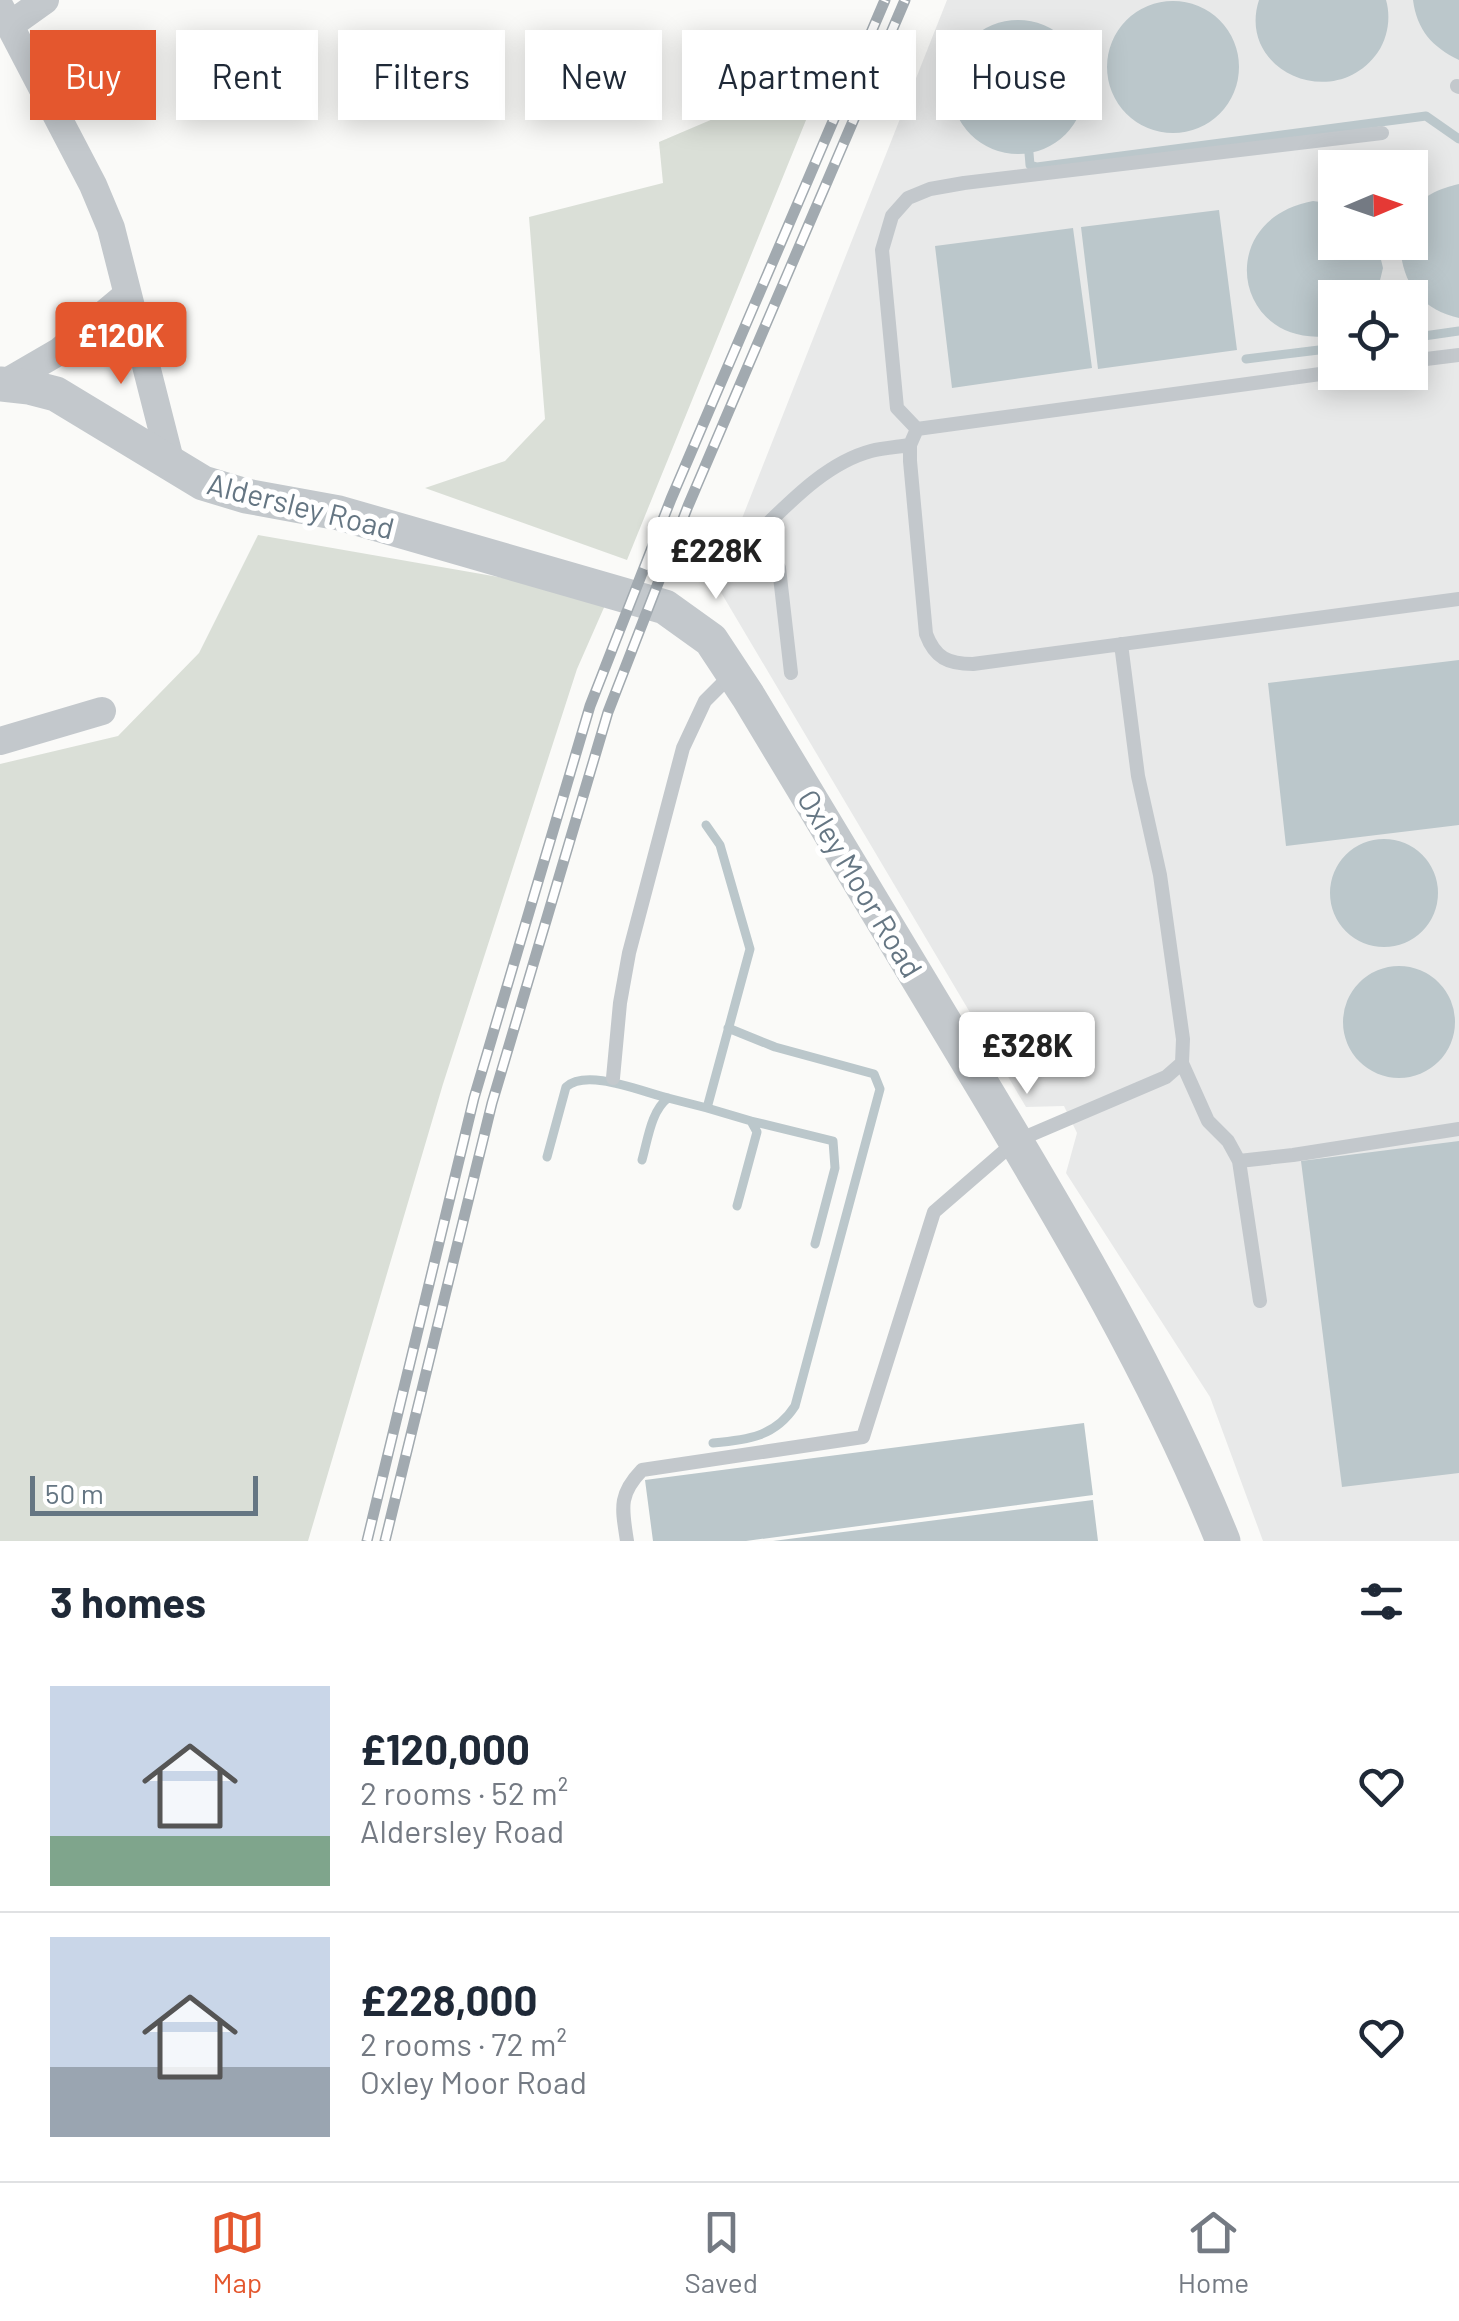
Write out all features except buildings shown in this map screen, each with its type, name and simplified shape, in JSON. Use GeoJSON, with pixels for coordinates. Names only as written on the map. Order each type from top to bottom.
{"type":"FeatureCollection","features":[{"type":"Feature","properties":{"kind":"street"},"geometry":{"type":"LineString","coordinates":[[45,0],[5,16],[93,185],[110,228],[171,464]]}},
{"type":"Feature","properties":{"kind":"street"},"geometry":{"type":"LineString","coordinates":[[3,384],[60,352],[127,295]]}},
{"type":"Feature","properties":{"kind":"street","name":"Aldersley Road"},"geometry":{"type":"LineString","coordinates":[[3,384],[56,394],[203,483],[246,496],[340,513],[618,592]]}},
{"type":"Feature","properties":{"kind":"street","name":"Oxley Moor Road"},"geometry":{"type":"LineString","coordinates":[[618,592],[664,607],[683,618],[710,640],[734,672],[1123,1327],[1223,1541]]}},
{"type":"Feature","properties":{"kind":"street"},"geometry":{"type":"LineString","coordinates":[[0,741],[102,711]]}},
{"type":"Feature","properties":{"kind":"lane"},"geometry":{"type":"LineString","coordinates":[[917,429],[897,408],[882,250],[892,216],[908,198],[930,189],[964,183],[1382,133]]}},
{"type":"Feature","properties":{"kind":"lane"},"geometry":{"type":"LineString","coordinates":[[1428,359],[1459,355]]}},
{"type":"Feature","properties":{"kind":"lane"},"geometry":{"type":"LineString","coordinates":[[917,429],[1318,374]]}},
{"type":"Feature","properties":{"kind":"lane"},"geometry":{"type":"LineString","coordinates":[[917,429],[910,446],[926,634],[932,648],[944,660],[973,664],[1459,599]]}},
{"type":"Feature","properties":{"kind":"lane"},"geometry":{"type":"LineString","coordinates":[[791,673],[779,568],[757,534],[800,492],[850,459],[870,451],[910,446]]}},
{"type":"Feature","properties":{"kind":"lane"},"geometry":{"type":"LineString","coordinates":[[1121,644],[1138,776],[1163,893],[1184,1040],[1182,1063],[1208,1121],[1228,1142],[1238,1160],[1260,1301]]}},
{"type":"Feature","properties":{"kind":"lane"},"geometry":{"type":"LineString","coordinates":[[613,1078],[629,953],[683,748],[705,701],[734,672]]}},
{"type":"Feature","properties":{"kind":"lane"},"geometry":{"type":"LineString","coordinates":[[627,1541],[622,1510],[626,1488],[642,1470],[863,1437],[934,1212],[1016,1141],[1166,1077],[1182,1063]]}},
{"type":"Feature","properties":{"kind":"lane"},"geometry":{"type":"LineString","coordinates":[[1238,1160],[1459,1129]]}},
{"type":"Feature","properties":{"kind":"shaded area"},"geometry":{"type":"Polygon","coordinates":[[[947,0],[1459,0],[1459,1541],[1263,1541],[1210,1397],[1066,1173],[1077,1133],[1064,1106],[1026,1107],[716,584],[900,120],[916,120],[916,78],[947,0]]]}},
{"type":"Feature","properties":{"kind":"shaded area"},"geometry":{"type":"Polygon","coordinates":[[[1259,0],[1386,0],[1386,33],[1378,52],[1360,70],[1338,80],[1315,82],[1294,76],[1275,64],[1262,47],[1256,25],[1259,0]]]}},
{"type":"Feature","properties":{"kind":"shaded area"},"geometry":{"type":"Polygon","coordinates":[[[1413,0],[1459,0],[1459,60],[1427,36],[1413,0]]]}},
{"type":"Feature","properties":{"kind":"shaded area"},"geometry":{"type":"Polygon","coordinates":[[[1173,1],[1198,6],[1220,20],[1234,42],[1239,67],[1234,92],[1220,114],[1198,128],[1173,133],[1148,128],[1126,114],[1112,92],[1107,67],[1112,42],[1126,20],[1148,6],[1173,1]]]}},
{"type":"Feature","properties":{"kind":"shaded area"},"geometry":{"type":"Polygon","coordinates":[[[1005,21],[1044,25],[1053,30],[983,30],[1005,21]]]}},
{"type":"Feature","properties":{"kind":"shaded area"},"geometry":{"type":"Polygon","coordinates":[[[711,120],[806,120],[627,560],[425,488],[505,461],[545,419],[529,217],[663,183],[659,142],[711,120]]]}},
{"type":"Feature","properties":{"kind":"shaded area"},"geometry":{"type":"Polygon","coordinates":[[[960,120],[1076,120],[1055,143],[1018,154],[992,149],[960,120]]]}},
{"type":"Feature","properties":{"kind":"shaded area"},"geometry":{"type":"Polygon","coordinates":[[[1459,184],[1459,318],[1428,304],[1428,280],[1408,280],[1402,260],[1428,260],[1428,197],[1459,184]]]}},
{"type":"Feature","properties":{"kind":"shaded area"},"geometry":{"type":"Polygon","coordinates":[[[1318,202],[1318,260],[1381,260],[1380,280],[1318,280],[1318,335],[1301,335],[1275,324],[1257,306],[1248,282],[1248,256],[1259,232],[1280,213],[1318,202]]]}},
{"type":"Feature","properties":{"kind":"shaded area"},"geometry":{"type":"Polygon","coordinates":[[[1219,210],[1237,350],[1098,369],[1081,227],[1219,210]]]}},
{"type":"Feature","properties":{"kind":"shaded area"},"geometry":{"type":"Polygon","coordinates":[[[1073,228],[1092,368],[952,388],[935,246],[1073,228]]]}},
{"type":"Feature","properties":{"kind":"shaded area"},"geometry":{"type":"Polygon","coordinates":[[[258,535],[533,583],[606,603],[577,669],[443,1084],[308,1541],[0,1541],[0,764],[118,736],[199,653],[258,535]]]}},
{"type":"Feature","properties":{"kind":"shaded area"},"geometry":{"type":"Polygon","coordinates":[[[1459,660],[1459,825],[1286,846],[1268,683],[1459,660]]]}},
{"type":"Feature","properties":{"kind":"shaded area"},"geometry":{"type":"Polygon","coordinates":[[[1384,839],[1414,848],[1422,855],[1429,863],[1438,893],[1429,923],[1422,931],[1414,938],[1384,947],[1354,938],[1346,931],[1339,923],[1330,893],[1339,863],[1346,855],[1354,848],[1384,839]]]}},
{"type":"Feature","properties":{"kind":"shaded area"},"geometry":{"type":"Polygon","coordinates":[[[1399,966],[1420,970],[1438,983],[1451,1001],[1455,1022],[1451,1043],[1438,1061],[1420,1074],[1399,1078],[1378,1074],[1360,1061],[1347,1043],[1343,1022],[1347,1001],[1360,983],[1378,970],[1399,966]]]}},
{"type":"Feature","properties":{"kind":"shaded area"},"geometry":{"type":"Polygon","coordinates":[[[1459,1141],[1459,1473],[1342,1487],[1301,1161],[1459,1141]]]}},
{"type":"Feature","properties":{"kind":"shaded area"},"geometry":{"type":"Polygon","coordinates":[[[1084,1423],[1093,1495],[746,1541],[653,1541],[645,1480],[1084,1423]]]}},
{"type":"Feature","properties":{"kind":"shaded area"},"geometry":{"type":"Polygon","coordinates":[[[1093,1500],[1098,1541],[773,1541],[1093,1500]]]}},
{"type":"Feature","properties":{"kind":"waterway"},"geometry":{"type":"LineString","coordinates":[[1029,153],[1030,165],[1037,167],[1426,116],[1459,139]]}},
{"type":"Feature","properties":{"kind":"waterway"},"geometry":{"type":"LineString","coordinates":[[1428,335],[1459,331]]}},
{"type":"Feature","properties":{"kind":"waterway"},"geometry":{"type":"LineString","coordinates":[[1246,359],[1318,350]]}},
{"type":"Feature","properties":{"kind":"waterway"},"geometry":{"type":"LineString","coordinates":[[706,825],[720,845],[750,949],[707,1108],[751,1121],[757,1132],[737,1206]]}},
{"type":"Feature","properties":{"kind":"waterway"},"geometry":{"type":"LineString","coordinates":[[713,1443],[769,1431],[795,1406],[880,1089],[874,1074],[775,1047],[728,1028]]}},
{"type":"Feature","properties":{"kind":"waterway"},"geometry":{"type":"LineString","coordinates":[[547,1157],[566,1087],[575,1082],[601,1081],[668,1098]]}},
{"type":"Feature","properties":{"kind":"waterway"},"geometry":{"type":"LineString","coordinates":[[642,1160],[654,1118],[668,1098],[707,1108]]}},
{"type":"Feature","properties":{"kind":"waterway"},"geometry":{"type":"LineString","coordinates":[[751,1121],[833,1141],[835,1168],[815,1244]]}},
{"type":"Feature","properties":{"kind":"railway"},"geometry":{"type":"LineString","coordinates":[[367,1541],[474,1098],[590,706],[671,499],[885,0]]}},
{"type":"Feature","properties":{"kind":"railway"},"geometry":{"type":"LineString","coordinates":[[385,1541],[492,1103],[608,712],[688,506],[905,0]]}}]}
